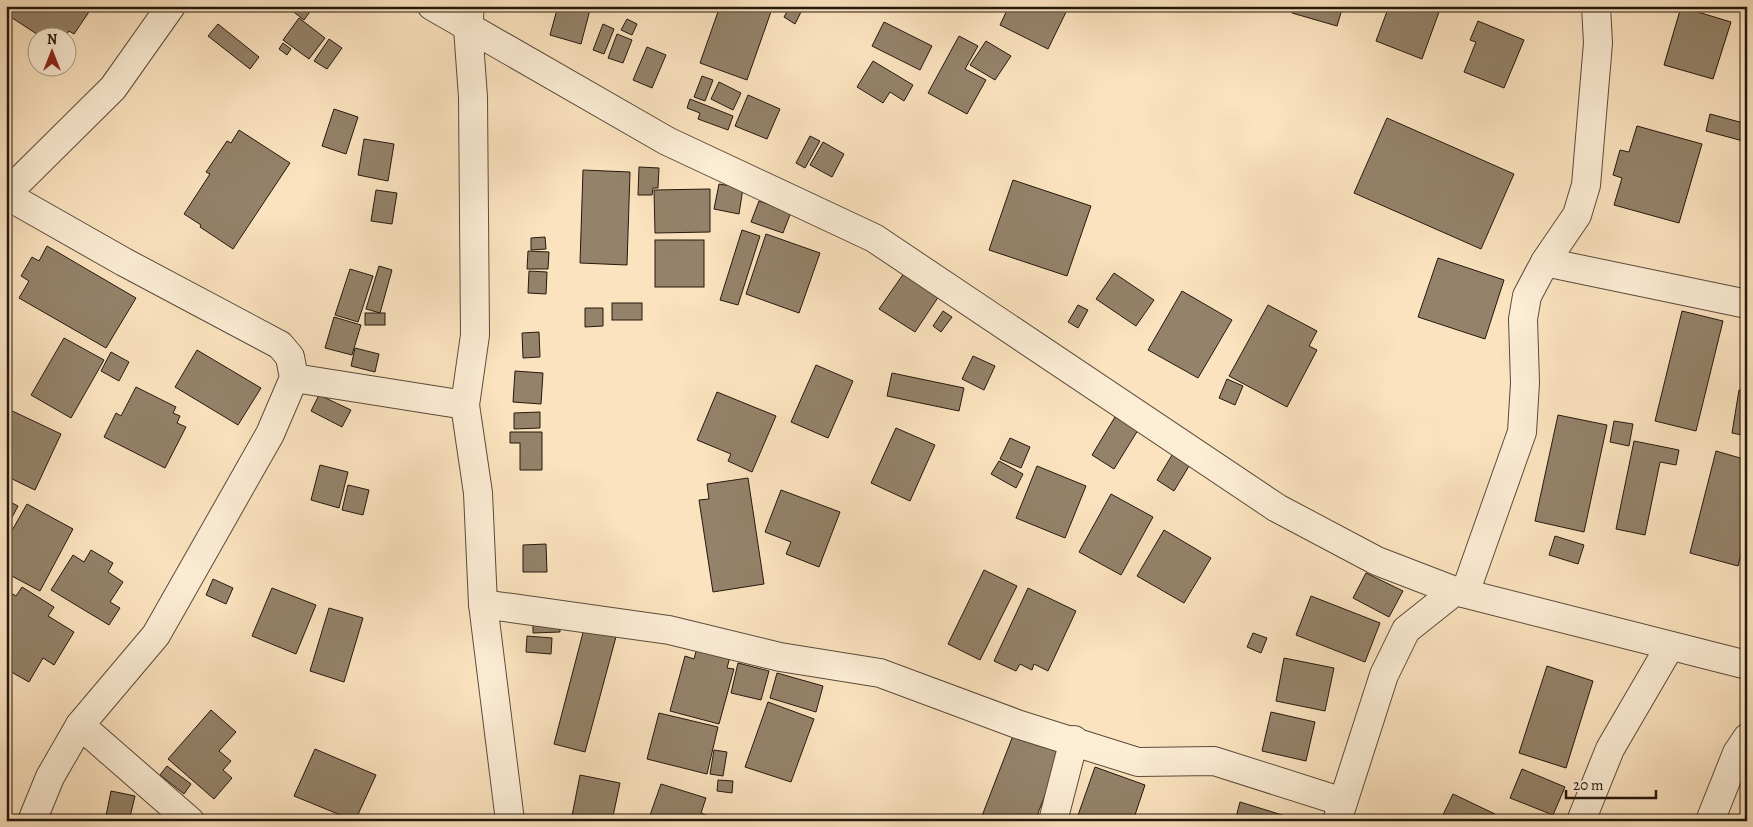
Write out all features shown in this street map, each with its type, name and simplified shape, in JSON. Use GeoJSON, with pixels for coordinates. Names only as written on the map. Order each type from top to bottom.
{"type":"FeatureCollection","features":[{"type":"Feature","properties":{"kind":"street"},"geometry":{"type":"LineString","coordinates":[[32,821],[50,777],[80,725],[156,635],[270,434],[294,378],[290,357],[280,345],[124,262],[6,194],[113,88],[172,6]]}},
{"type":"Feature","properties":{"kind":"street"},"geometry":{"type":"LineString","coordinates":[[432,6],[469,17],[667,141],[874,238],[1277,508],[1377,561],[1460,592],[1747,666]]}},
{"type":"Feature","properties":{"kind":"street"},"geometry":{"type":"LineString","coordinates":[[483,604],[669,630],[780,657],[880,673],[1017,724],[1074,740],[1138,762],[1214,761],[1340,811],[1384,675],[1406,630],[1460,592],[1522,432],[1525,383],[1524,319],[1527,296],[1545,262],[1576,215],[1586,185],[1598,42],[1596,6]]}},
{"type":"Feature","properties":{"kind":"street"},"geometry":{"type":"LineString","coordinates":[[469,17],[473,97],[475,335],[465,405],[478,493],[483,604],[510,821]]}},
{"type":"Feature","properties":{"kind":"street"},"geometry":{"type":"LineString","coordinates":[[1545,262],[1747,304]]}},
{"type":"Feature","properties":{"kind":"street"},"geometry":{"type":"LineString","coordinates":[[294,378],[465,405]]}},
{"type":"Feature","properties":{"kind":"street"},"geometry":{"type":"LineString","coordinates":[[1581,821],[1610,749],[1670,646]]}},
{"type":"Feature","properties":{"kind":"street"},"geometry":{"type":"LineString","coordinates":[[80,725],[190,821]]}},
{"type":"Feature","properties":{"kind":"street"},"geometry":{"type":"LineString","coordinates":[[1710,821],[1737,753],[1747,738]]}},
{"type":"Feature","properties":{"kind":"street"},"geometry":{"type":"LineString","coordinates":[[1053,821],[1074,740]]}},
{"type":"Feature","properties":{"kind":"building"},"geometry":{"type":"Polygon","coordinates":[[[6,6],[93,6],[78,28],[28,28],[6,14],[6,6]]]}},
{"type":"Feature","properties":{"kind":"building"},"geometry":{"type":"Polygon","coordinates":[[[286,6],[314,6],[304,20],[286,6]]]}},
{"type":"Feature","properties":{"kind":"building"},"geometry":{"type":"Polygon","coordinates":[[[558,6],[591,6],[581,44],[550,35],[558,6]]]}},
{"type":"Feature","properties":{"kind":"building"},"geometry":{"type":"Polygon","coordinates":[[[720,6],[773,6],[747,80],[700,63],[720,6]]]}},
{"type":"Feature","properties":{"kind":"building"},"geometry":{"type":"Polygon","coordinates":[[[790,6],[804,6],[795,24],[784,17],[790,6]]]}},
{"type":"Feature","properties":{"kind":"building"},"geometry":{"type":"Polygon","coordinates":[[[1009,6],[1069,6],[1048,49],[1000,25],[1009,6]]]}},
{"type":"Feature","properties":{"kind":"building"},"geometry":{"type":"Polygon","coordinates":[[[1294,6],[1343,6],[1337,26],[1292,13],[1294,6]]]}},
{"type":"Feature","properties":{"kind":"building"},"geometry":{"type":"Polygon","coordinates":[[[1389,6],[1423,6],[1439,12],[1422,59],[1376,41],[1389,6]]]}},
{"type":"Feature","properties":{"kind":"building"},"geometry":{"type":"Polygon","coordinates":[[[1681,7],[1731,22],[1713,79],[1664,65],[1681,7]]]}},
{"type":"Feature","properties":{"kind":"building"},"geometry":{"type":"Polygon","coordinates":[[[299,18],[325,38],[309,59],[283,40],[299,18]]]}},
{"type":"Feature","properties":{"kind":"building"},"geometry":{"type":"Polygon","coordinates":[[[627,19],[637,24],[632,35],[621,30],[627,19]]]}},
{"type":"Feature","properties":{"kind":"building"},"geometry":{"type":"Polygon","coordinates":[[[1478,21],[1524,40],[1504,88],[1464,72],[1476,42],[1470,40],[1478,21]]]}},
{"type":"Feature","properties":{"kind":"building"},"geometry":{"type":"Polygon","coordinates":[[[884,22],[932,46],[920,70],[872,46],[884,22]]]}},
{"type":"Feature","properties":{"kind":"building"},"geometry":{"type":"Polygon","coordinates":[[[218,24],[259,57],[250,69],[208,36],[218,24]]]}},
{"type":"Feature","properties":{"kind":"building"},"geometry":{"type":"Polygon","coordinates":[[[603,24],[614,29],[604,54],[593,50],[603,24]]]}},
{"type":"Feature","properties":{"kind":"building"},"geometry":{"type":"Polygon","coordinates":[[[617,34],[632,40],[623,63],[608,58],[617,34]]]}},
{"type":"Feature","properties":{"kind":"building"},"geometry":{"type":"Polygon","coordinates":[[[959,36],[978,46],[965,69],[986,80],[967,114],[928,93],[959,36]]]}},
{"type":"Feature","properties":{"kind":"building"},"geometry":{"type":"Polygon","coordinates":[[[329,39],[342,48],[327,69],[314,61],[329,39]]]}},
{"type":"Feature","properties":{"kind":"building"},"geometry":{"type":"Polygon","coordinates":[[[986,41],[1011,56],[995,80],[970,65],[986,41]]]}},
{"type":"Feature","properties":{"kind":"building"},"geometry":{"type":"Polygon","coordinates":[[[283,43],[291,49],[287,55],[279,49],[283,43]]]}},
{"type":"Feature","properties":{"kind":"building"},"geometry":{"type":"Polygon","coordinates":[[[647,47],[666,55],[652,88],[633,80],[647,47]]]}},
{"type":"Feature","properties":{"kind":"building"},"geometry":{"type":"Polygon","coordinates":[[[873,61],[913,85],[904,101],[890,92],[883,103],[857,87],[873,61]]]}},
{"type":"Feature","properties":{"kind":"building"},"geometry":{"type":"Polygon","coordinates":[[[702,76],[713,80],[705,101],[694,97],[702,76]]]}},
{"type":"Feature","properties":{"kind":"building"},"geometry":{"type":"Polygon","coordinates":[[[719,82],[741,93],[733,110],[711,99],[719,82]]]}},
{"type":"Feature","properties":{"kind":"building"},"geometry":{"type":"Polygon","coordinates":[[[748,95],[780,109],[767,139],[735,126],[748,95]]]}},
{"type":"Feature","properties":{"kind":"building"},"geometry":{"type":"Polygon","coordinates":[[[690,99],[733,116],[728,130],[698,119],[700,113],[687,108],[690,99]]]}},
{"type":"Feature","properties":{"kind":"building"},"geometry":{"type":"Polygon","coordinates":[[[334,109],[358,117],[346,154],[322,146],[334,109]]]}},
{"type":"Feature","properties":{"kind":"building"},"geometry":{"type":"Polygon","coordinates":[[[1710,114],[1747,124],[1743,141],[1706,131],[1710,114]]]}},
{"type":"Feature","properties":{"kind":"building"},"geometry":{"type":"Polygon","coordinates":[[[1387,118],[1514,174],[1481,249],[1354,193],[1387,118]]]}},
{"type":"Feature","properties":{"kind":"building"},"geometry":{"type":"Polygon","coordinates":[[[1637,126],[1702,144],[1679,223],[1614,205],[1622,178],[1613,175],[1620,150],[1629,152],[1637,126]]]}},
{"type":"Feature","properties":{"kind":"building"},"geometry":{"type":"Polygon","coordinates":[[[239,130],[290,163],[233,249],[184,214],[210,174],[206,172],[227,141],[231,143],[239,130]]]}},
{"type":"Feature","properties":{"kind":"building"},"geometry":{"type":"Polygon","coordinates":[[[810,136],[820,141],[805,168],[796,163],[810,136]]]}},
{"type":"Feature","properties":{"kind":"building"},"geometry":{"type":"Polygon","coordinates":[[[364,139],[394,144],[388,181],[358,175],[364,139]]]}},
{"type":"Feature","properties":{"kind":"building"},"geometry":{"type":"Polygon","coordinates":[[[823,142],[844,154],[832,177],[810,165],[823,142]]]}},
{"type":"Feature","properties":{"kind":"building"},"geometry":{"type":"Polygon","coordinates":[[[639,167],[659,168],[658,188],[653,188],[652,195],[638,195],[639,167]]]}},
{"type":"Feature","properties":{"kind":"building"},"geometry":{"type":"Polygon","coordinates":[[[583,170],[630,172],[627,265],[580,263],[583,170]]]}},
{"type":"Feature","properties":{"kind":"building"},"geometry":{"type":"Polygon","coordinates":[[[1013,180],[1091,206],[1067,276],[989,250],[1013,180]]]}},
{"type":"Feature","properties":{"kind":"building"},"geometry":{"type":"Polygon","coordinates":[[[719,184],[743,188],[739,214],[714,209],[719,184]]]}},
{"type":"Feature","properties":{"kind":"building"},"geometry":{"type":"Polygon","coordinates":[[[710,189],[710,232],[655,233],[654,190],[710,189]]]}},
{"type":"Feature","properties":{"kind":"building"},"geometry":{"type":"Polygon","coordinates":[[[376,190],[397,193],[392,224],[371,221],[376,190]]]}},
{"type":"Feature","properties":{"kind":"building"},"geometry":{"type":"Polygon","coordinates":[[[759,201],[791,212],[783,233],[751,222],[759,201]]]}},
{"type":"Feature","properties":{"kind":"building"},"geometry":{"type":"Polygon","coordinates":[[[742,230],[760,236],[738,305],[720,300],[742,230]]]}},
{"type":"Feature","properties":{"kind":"building"},"geometry":{"type":"Polygon","coordinates":[[[766,234],[820,253],[799,313],[746,294],[766,234]]]}},
{"type":"Feature","properties":{"kind":"building"},"geometry":{"type":"Polygon","coordinates":[[[545,237],[546,249],[531,250],[531,238],[545,237]]]}},
{"type":"Feature","properties":{"kind":"building"},"geometry":{"type":"Polygon","coordinates":[[[655,240],[704,240],[704,287],[655,287],[655,240]]]}},
{"type":"Feature","properties":{"kind":"building"},"geometry":{"type":"Polygon","coordinates":[[[47,246],[136,298],[106,348],[19,298],[29,281],[21,276],[32,257],[39,261],[47,246]]]}},
{"type":"Feature","properties":{"kind":"building"},"geometry":{"type":"Polygon","coordinates":[[[528,251],[549,252],[548,269],[527,269],[528,251]]]}},
{"type":"Feature","properties":{"kind":"building"},"geometry":{"type":"Polygon","coordinates":[[[1438,258],[1504,280],[1485,339],[1418,317],[1438,258]]]}},
{"type":"Feature","properties":{"kind":"building"},"geometry":{"type":"Polygon","coordinates":[[[379,266],[392,270],[380,313],[366,309],[379,266]]]}},
{"type":"Feature","properties":{"kind":"building"},"geometry":{"type":"Polygon","coordinates":[[[350,269],[373,276],[358,322],[335,315],[350,269]]]}},
{"type":"Feature","properties":{"kind":"building"},"geometry":{"type":"Polygon","coordinates":[[[529,271],[547,272],[546,294],[528,293],[529,271]]]}},
{"type":"Feature","properties":{"kind":"building"},"geometry":{"type":"Polygon","coordinates":[[[904,273],[939,296],[915,332],[879,309],[904,273]]]}},
{"type":"Feature","properties":{"kind":"building"},"geometry":{"type":"Polygon","coordinates":[[[1114,273],[1154,300],[1136,326],[1096,299],[1114,273]]]}},
{"type":"Feature","properties":{"kind":"building"},"geometry":{"type":"Polygon","coordinates":[[[1182,291],[1232,320],[1198,378],[1148,350],[1182,291]]]}},
{"type":"Feature","properties":{"kind":"building"},"geometry":{"type":"Polygon","coordinates":[[[612,303],[642,303],[642,320],[612,320],[612,303]]]}},
{"type":"Feature","properties":{"kind":"building"},"geometry":{"type":"Polygon","coordinates":[[[1078,305],[1088,310],[1078,328],[1068,322],[1078,305]]]}},
{"type":"Feature","properties":{"kind":"building"},"geometry":{"type":"Polygon","coordinates":[[[1268,305],[1317,331],[1309,346],[1317,350],[1287,407],[1229,376],[1268,305]]]}},
{"type":"Feature","properties":{"kind":"building"},"geometry":{"type":"Polygon","coordinates":[[[585,308],[603,308],[603,326],[585,327],[585,308]]]}},
{"type":"Feature","properties":{"kind":"building"},"geometry":{"type":"Polygon","coordinates":[[[943,311],[952,317],[941,332],[933,326],[943,311]]]}},
{"type":"Feature","properties":{"kind":"building"},"geometry":{"type":"Polygon","coordinates":[[[1682,311],[1723,321],[1696,431],[1655,421],[1682,311]]]}},
{"type":"Feature","properties":{"kind":"building"},"geometry":{"type":"Polygon","coordinates":[[[365,313],[385,313],[385,325],[365,325],[365,313]]]}},
{"type":"Feature","properties":{"kind":"building"},"geometry":{"type":"Polygon","coordinates":[[[334,317],[361,325],[352,355],[325,348],[334,317]]]}},
{"type":"Feature","properties":{"kind":"building"},"geometry":{"type":"Polygon","coordinates":[[[539,332],[540,357],[523,358],[522,333],[539,332]]]}},
{"type":"Feature","properties":{"kind":"building"},"geometry":{"type":"Polygon","coordinates":[[[64,338],[104,360],[71,418],[31,395],[64,338]]]}},
{"type":"Feature","properties":{"kind":"building"},"geometry":{"type":"Polygon","coordinates":[[[355,348],[379,354],[375,372],[351,366],[355,348]]]}},
{"type":"Feature","properties":{"kind":"building"},"geometry":{"type":"Polygon","coordinates":[[[1747,349],[1747,385],[1742,384],[1747,349]]]}},
{"type":"Feature","properties":{"kind":"building"},"geometry":{"type":"Polygon","coordinates":[[[197,350],[261,388],[238,425],[175,387],[197,350]]]}},
{"type":"Feature","properties":{"kind":"building"},"geometry":{"type":"Polygon","coordinates":[[[111,352],[129,362],[119,381],[101,371],[111,352]]]}},
{"type":"Feature","properties":{"kind":"building"},"geometry":{"type":"Polygon","coordinates":[[[973,356],[995,366],[984,390],[962,379],[973,356]]]}},
{"type":"Feature","properties":{"kind":"building"},"geometry":{"type":"Polygon","coordinates":[[[816,365],[853,381],[828,438],[791,422],[816,365]]]}},
{"type":"Feature","properties":{"kind":"building"},"geometry":{"type":"Polygon","coordinates":[[[515,371],[543,373],[541,404],[513,402],[515,371]]]}},
{"type":"Feature","properties":{"kind":"building"},"geometry":{"type":"Polygon","coordinates":[[[892,373],[964,388],[959,411],[887,396],[892,373]]]}},
{"type":"Feature","properties":{"kind":"building"},"geometry":{"type":"Polygon","coordinates":[[[1227,379],[1243,386],[1235,405],[1219,398],[1227,379]]]}},
{"type":"Feature","properties":{"kind":"building"},"geometry":{"type":"Polygon","coordinates":[[[136,387],[176,407],[173,413],[180,416],[177,423],[186,427],[165,468],[104,437],[116,413],[121,416],[136,387]]]}},
{"type":"Feature","properties":{"kind":"building"},"geometry":{"type":"Polygon","coordinates":[[[1739,390],[1747,391],[1747,436],[1732,433],[1739,390]]]}},
{"type":"Feature","properties":{"kind":"building"},"geometry":{"type":"Polygon","coordinates":[[[717,392],[776,416],[752,472],[728,461],[731,454],[697,440],[717,392]]]}},
{"type":"Feature","properties":{"kind":"building"},"geometry":{"type":"Polygon","coordinates":[[[319,395],[351,410],[342,427],[311,411],[319,395]]]}},
{"type":"Feature","properties":{"kind":"building"},"geometry":{"type":"Polygon","coordinates":[[[6,408],[61,434],[35,490],[6,476],[6,408]]]}},
{"type":"Feature","properties":{"kind":"building"},"geometry":{"type":"Polygon","coordinates":[[[540,412],[540,428],[514,429],[514,413],[540,412]]]}},
{"type":"Feature","properties":{"kind":"building"},"geometry":{"type":"Polygon","coordinates":[[[1558,415],[1607,425],[1584,532],[1535,521],[1558,415]]]}},
{"type":"Feature","properties":{"kind":"building"},"geometry":{"type":"Polygon","coordinates":[[[1115,417],[1138,430],[1114,469],[1092,455],[1115,417]]]}},
{"type":"Feature","properties":{"kind":"building"},"geometry":{"type":"Polygon","coordinates":[[[1614,421],[1633,424],[1629,446],[1610,442],[1614,421]]]}},
{"type":"Feature","properties":{"kind":"building"},"geometry":{"type":"Polygon","coordinates":[[[896,428],[935,445],[910,501],[871,483],[896,428]]]}},
{"type":"Feature","properties":{"kind":"building"},"geometry":{"type":"Polygon","coordinates":[[[510,432],[542,432],[542,470],[520,470],[520,443],[510,443],[510,432]]]}},
{"type":"Feature","properties":{"kind":"building"},"geometry":{"type":"Polygon","coordinates":[[[1010,438],[1030,447],[1021,468],[1000,459],[1010,438]]]}},
{"type":"Feature","properties":{"kind":"building"},"geometry":{"type":"Polygon","coordinates":[[[1634,441],[1679,450],[1676,465],[1660,462],[1645,535],[1616,529],[1634,441]]]}},
{"type":"Feature","properties":{"kind":"building"},"geometry":{"type":"Polygon","coordinates":[[[1716,451],[1747,460],[1747,531],[1738,566],[1690,553],[1716,451]]]}},
{"type":"Feature","properties":{"kind":"building"},"geometry":{"type":"Polygon","coordinates":[[[1172,455],[1189,466],[1174,491],[1157,480],[1172,455]]]}},
{"type":"Feature","properties":{"kind":"building"},"geometry":{"type":"Polygon","coordinates":[[[999,461],[1023,474],[1016,488],[991,474],[999,461]]]}},
{"type":"Feature","properties":{"kind":"building"},"geometry":{"type":"Polygon","coordinates":[[[320,465],[348,472],[339,508],[311,500],[320,465]]]}},
{"type":"Feature","properties":{"kind":"building"},"geometry":{"type":"Polygon","coordinates":[[[1037,466],[1086,486],[1065,538],[1016,518],[1037,466]]]}},
{"type":"Feature","properties":{"kind":"building"},"geometry":{"type":"Polygon","coordinates":[[[748,478],[764,584],[713,592],[699,500],[709,499],[707,484],[748,478]]]}},
{"type":"Feature","properties":{"kind":"building"},"geometry":{"type":"Polygon","coordinates":[[[348,485],[369,490],[363,515],[342,510],[348,485]]]}},
{"type":"Feature","properties":{"kind":"building"},"geometry":{"type":"Polygon","coordinates":[[[781,490],[840,512],[819,567],[786,554],[791,542],[765,532],[781,490]]]}},
{"type":"Feature","properties":{"kind":"building"},"geometry":{"type":"Polygon","coordinates":[[[1111,494],[1153,517],[1121,575],[1079,552],[1111,494]]]}},
{"type":"Feature","properties":{"kind":"building"},"geometry":{"type":"Polygon","coordinates":[[[6,500],[18,506],[6,529],[6,500]]]}},
{"type":"Feature","properties":{"kind":"building"},"geometry":{"type":"Polygon","coordinates":[[[27,504],[73,529],[40,591],[6,573],[6,541],[27,504]]]}},
{"type":"Feature","properties":{"kind":"building"},"geometry":{"type":"Polygon","coordinates":[[[1164,530],[1211,558],[1184,603],[1137,576],[1164,530]]]}},
{"type":"Feature","properties":{"kind":"building"},"geometry":{"type":"Polygon","coordinates":[[[1555,536],[1584,545],[1578,564],[1549,555],[1555,536]]]}},
{"type":"Feature","properties":{"kind":"building"},"geometry":{"type":"Polygon","coordinates":[[[546,544],[547,572],[523,572],[523,545],[546,544]]]}},
{"type":"Feature","properties":{"kind":"building"},"geometry":{"type":"Polygon","coordinates":[[[91,550],[113,563],[108,572],[123,582],[110,602],[120,608],[109,625],[51,590],[73,555],[84,562],[91,550]]]}},
{"type":"Feature","properties":{"kind":"building"},"geometry":{"type":"Polygon","coordinates":[[[984,570],[1017,586],[980,660],[948,644],[984,570]]]}},
{"type":"Feature","properties":{"kind":"building"},"geometry":{"type":"Polygon","coordinates":[[[1366,573],[1403,591],[1389,617],[1353,598],[1366,573]]]}},
{"type":"Feature","properties":{"kind":"building"},"geometry":{"type":"Polygon","coordinates":[[[213,579],[233,588],[226,604],[206,595],[213,579]]]}},
{"type":"Feature","properties":{"kind":"building"},"geometry":{"type":"Polygon","coordinates":[[[22,587],[54,607],[48,616],[74,632],[54,665],[43,658],[29,682],[6,669],[6,590],[16,596],[22,587]]]}},
{"type":"Feature","properties":{"kind":"building"},"geometry":{"type":"Polygon","coordinates":[[[272,588],[316,605],[296,654],[252,636],[272,588]]]}},
{"type":"Feature","properties":{"kind":"building"},"geometry":{"type":"Polygon","coordinates":[[[1028,588],[1076,611],[1048,671],[1034,664],[1032,670],[1020,664],[1016,671],[994,661],[1028,588]]]}},
{"type":"Feature","properties":{"kind":"building"},"geometry":{"type":"Polygon","coordinates":[[[1311,596],[1380,623],[1365,662],[1296,635],[1311,596]]]}},
{"type":"Feature","properties":{"kind":"building"},"geometry":{"type":"Polygon","coordinates":[[[329,608],[363,618],[344,682],[310,671],[329,608]]]}},
{"type":"Feature","properties":{"kind":"building"},"geometry":{"type":"Polygon","coordinates":[[[533,620],[559,620],[560,632],[533,633],[533,620]]]}},
{"type":"Feature","properties":{"kind":"building"},"geometry":{"type":"Polygon","coordinates":[[[585,625],[617,633],[585,752],[554,744],[585,625]]]}},
{"type":"Feature","properties":{"kind":"building"},"geometry":{"type":"Polygon","coordinates":[[[1253,633],[1267,638],[1261,653],[1247,647],[1253,633]]]}},
{"type":"Feature","properties":{"kind":"building"},"geometry":{"type":"Polygon","coordinates":[[[527,636],[552,638],[551,654],[526,652],[527,636]]]}},
{"type":"Feature","properties":{"kind":"building"},"geometry":{"type":"Polygon","coordinates":[[[698,644],[731,653],[727,668],[734,669],[719,724],[670,711],[685,656],[694,659],[698,644]]]}},
{"type":"Feature","properties":{"kind":"building"},"geometry":{"type":"Polygon","coordinates":[[[1284,658],[1334,668],[1325,711],[1276,701],[1284,658]]]}},
{"type":"Feature","properties":{"kind":"building"},"geometry":{"type":"Polygon","coordinates":[[[738,663],[769,671],[761,700],[731,693],[738,663]]]}},
{"type":"Feature","properties":{"kind":"building"},"geometry":{"type":"Polygon","coordinates":[[[1547,666],[1593,681],[1566,768],[1519,753],[1547,666]]]}},
{"type":"Feature","properties":{"kind":"building"},"geometry":{"type":"Polygon","coordinates":[[[777,673],[823,686],[816,712],[770,698],[777,673]]]}},
{"type":"Feature","properties":{"kind":"building"},"geometry":{"type":"Polygon","coordinates":[[[768,702],[814,719],[791,782],[745,767],[768,702]]]}},
{"type":"Feature","properties":{"kind":"building"},"geometry":{"type":"Polygon","coordinates":[[[211,710],[236,732],[219,751],[231,761],[223,770],[232,778],[214,799],[168,759],[211,710]]]}},
{"type":"Feature","properties":{"kind":"building"},"geometry":{"type":"Polygon","coordinates":[[[1271,712],[1315,722],[1306,761],[1262,751],[1271,712]]]}},
{"type":"Feature","properties":{"kind":"building"},"geometry":{"type":"Polygon","coordinates":[[[659,713],[718,727],[707,774],[647,759],[659,713]]]}},
{"type":"Feature","properties":{"kind":"building"},"geometry":{"type":"Polygon","coordinates":[[[1014,733],[1062,751],[1035,821],[980,821],[1014,733]]]}},
{"type":"Feature","properties":{"kind":"building"},"geometry":{"type":"Polygon","coordinates":[[[315,749],[376,775],[355,821],[294,796],[315,749]]]}},
{"type":"Feature","properties":{"kind":"building"},"geometry":{"type":"Polygon","coordinates":[[[714,750],[727,752],[723,776],[710,774],[714,750]]]}},
{"type":"Feature","properties":{"kind":"building"},"geometry":{"type":"Polygon","coordinates":[[[167,766],[191,784],[184,794],[160,775],[167,766]]]}},
{"type":"Feature","properties":{"kind":"building"},"geometry":{"type":"Polygon","coordinates":[[[1095,767],[1145,785],[1133,821],[1076,821],[1095,767]]]}},
{"type":"Feature","properties":{"kind":"building"},"geometry":{"type":"Polygon","coordinates":[[[1522,769],[1565,787],[1553,815],[1510,798],[1522,769]]]}},
{"type":"Feature","properties":{"kind":"building"},"geometry":{"type":"Polygon","coordinates":[[[580,775],[620,783],[612,821],[571,821],[580,775]]]}},
{"type":"Feature","properties":{"kind":"building"},"geometry":{"type":"Polygon","coordinates":[[[718,780],[733,781],[732,793],[717,791],[718,780]]]}},
{"type":"Feature","properties":{"kind":"building"},"geometry":{"type":"Polygon","coordinates":[[[661,784],[706,798],[701,813],[711,817],[710,821],[648,821],[661,784]]]}},
{"type":"Feature","properties":{"kind":"building"},"geometry":{"type":"Polygon","coordinates":[[[111,791],[135,796],[129,821],[105,821],[111,791]]]}},
{"type":"Feature","properties":{"kind":"building"},"geometry":{"type":"Polygon","coordinates":[[[1453,794],[1495,814],[1492,821],[1440,821],[1453,794]]]}},
{"type":"Feature","properties":{"kind":"building"},"geometry":{"type":"Polygon","coordinates":[[[1240,802],[1292,818],[1291,821],[1235,821],[1240,802]]]}}]}
